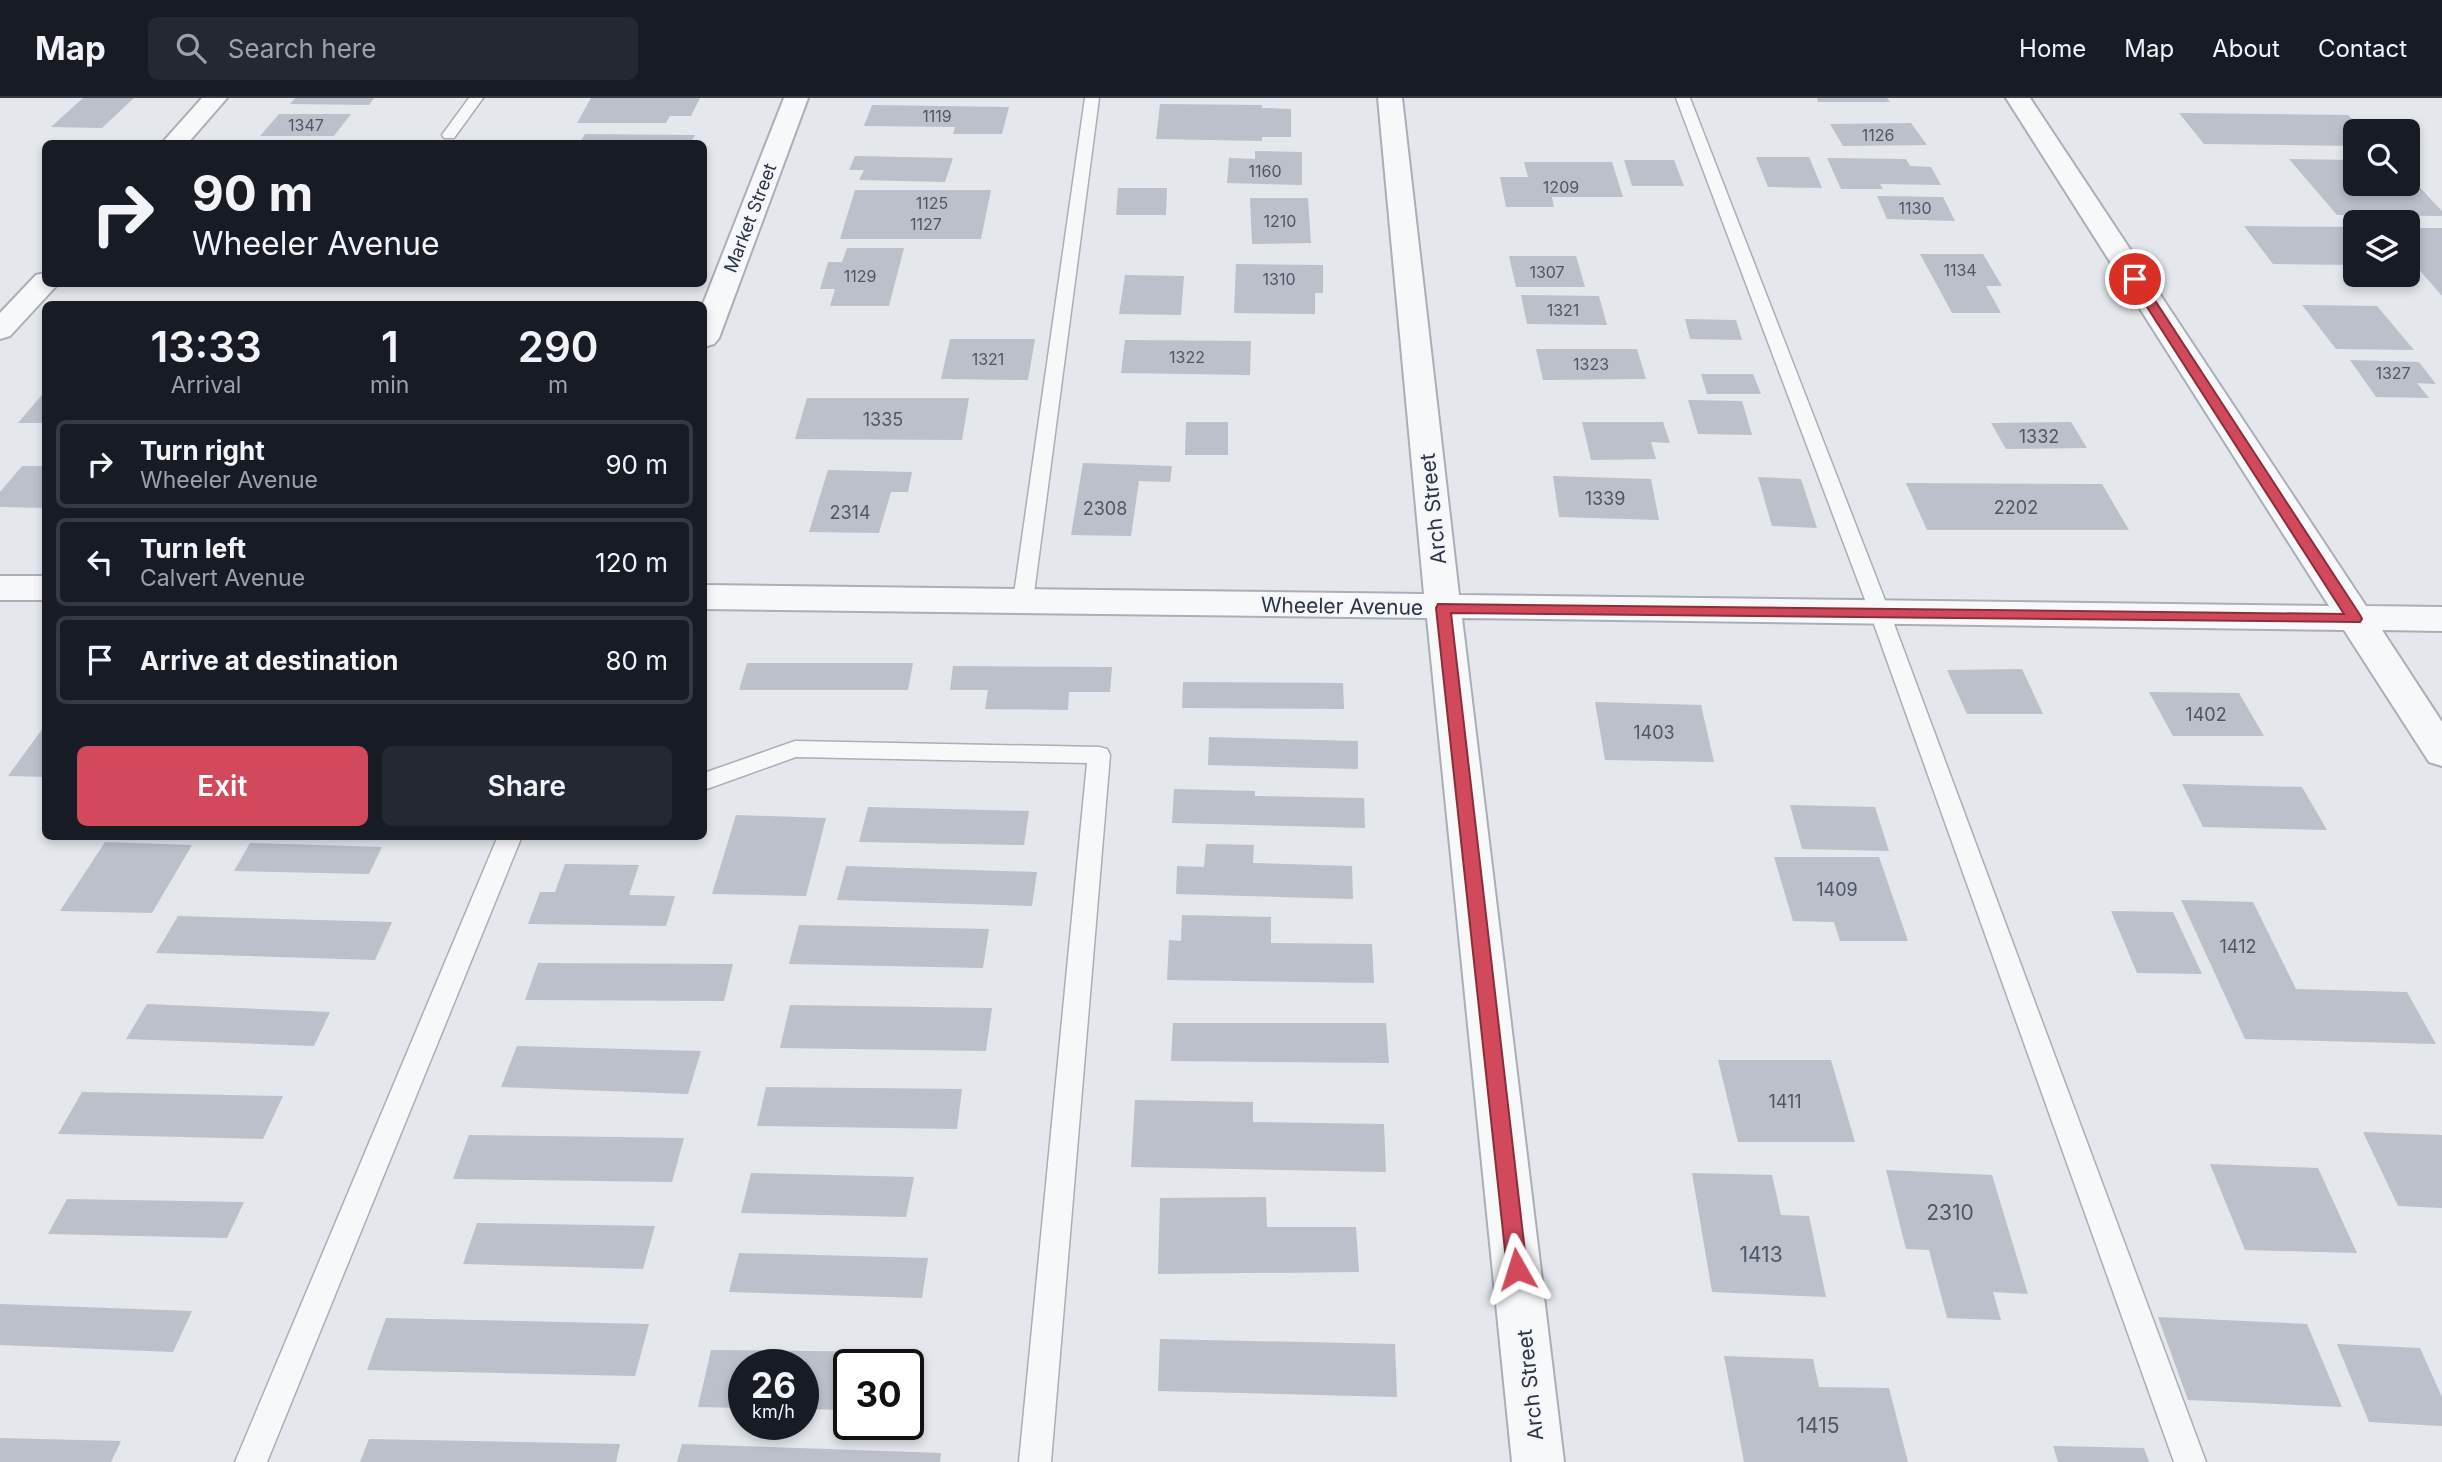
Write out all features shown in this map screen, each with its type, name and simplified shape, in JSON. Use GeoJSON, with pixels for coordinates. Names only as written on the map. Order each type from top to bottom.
{"type":"FeatureCollection","features":[{"type":"Feature","properties":{"kind":"street"},"geometry":{"type":"LineString","coordinates":[[177,140],[215,98]]}},
{"type":"Feature","properties":{"kind":"street","name":"Market Street"},"geometry":{"type":"LineString","coordinates":[[707,330],[796,98]]}},
{"type":"Feature","properties":{"kind":"street","name":"Arch Street"},"geometry":{"type":"LineString","coordinates":[[1390,98],[1443,608],[1538,1462]]}},
{"type":"Feature","properties":{"kind":"street"},"geometry":{"type":"LineString","coordinates":[[2018,98],[2442,752]]}},
{"type":"Feature","properties":{"kind":"street"},"geometry":{"type":"LineString","coordinates":[[0,330],[42,285]]}},
{"type":"Feature","properties":{"kind":"street"},"geometry":{"type":"LineString","coordinates":[[0,588],[42,589]]}},
{"type":"Feature","properties":{"kind":"street","name":"Wheeler Avenue"},"geometry":{"type":"LineString","coordinates":[[707,597],[2442,619]]}},
{"type":"Feature","properties":{"kind":"lane"},"geometry":{"type":"LineString","coordinates":[[449,135],[476,98]]}},
{"type":"Feature","properties":{"kind":"lane"},"geometry":{"type":"LineString","coordinates":[[1024,601],[1092,98]]}},
{"type":"Feature","properties":{"kind":"lane"},"geometry":{"type":"LineString","coordinates":[[1683,98],[1880,613],[2190,1462]]}},
{"type":"Feature","properties":{"kind":"lane"},"geometry":{"type":"LineString","coordinates":[[707,781],[796,749],[1099,755],[1035,1462]]}},
{"type":"Feature","properties":{"kind":"lane"},"geometry":{"type":"LineString","coordinates":[[251,1462],[508,840]]}},
{"type":"Feature","properties":{"kind":"building"},"geometry":{"type":"Polygon","coordinates":[[[83,98],[134,98],[102,128],[51,127],[83,98]]]}},
{"type":"Feature","properties":{"kind":"building"},"geometry":{"type":"Polygon","coordinates":[[[295,98],[374,98],[369,105],[290,104],[295,98]]]}},
{"type":"Feature","properties":{"kind":"building"},"geometry":{"type":"Polygon","coordinates":[[[591,98],[700,98],[691,116],[670,116],[666,123],[577,123],[591,98]]]}},
{"type":"Feature","properties":{"kind":"building"},"geometry":{"type":"Polygon","coordinates":[[[1817,98],[1887,98],[1890,102],[1818,102],[1817,98]]]}},
{"type":"Feature","properties":{"kind":"building"},"geometry":{"type":"Polygon","coordinates":[[[1160,104],[1262,105],[1262,108],[1291,109],[1291,137],[1262,137],[1262,141],[1156,139],[1160,104]]]}},
{"type":"Feature","properties":{"kind":"building"},"geometry":{"type":"Polygon","coordinates":[[[872,105],[1009,107],[1002,134],[953,134],[955,127],[864,126],[872,105]]]}},
{"type":"Feature","properties":{"kind":"building"},"geometry":{"type":"Polygon","coordinates":[[[2179,113],[2348,115],[2352,119],[2343,119],[2343,146],[2204,144],[2179,113]]]}},
{"type":"Feature","properties":{"kind":"building"},"geometry":{"type":"Polygon","coordinates":[[[279,114],[351,114],[334,136],[260,136],[279,114]]]}},
{"type":"Feature","properties":{"kind":"building"},"geometry":{"type":"Polygon","coordinates":[[[1911,123],[1927,145],[1843,146],[1830,124],[1911,123]]]}},
{"type":"Feature","properties":{"kind":"building"},"geometry":{"type":"Polygon","coordinates":[[[585,134],[695,135],[692,140],[581,140],[585,134]]]}},
{"type":"Feature","properties":{"kind":"building"},"geometry":{"type":"Polygon","coordinates":[[[1255,151],[1302,152],[1302,185],[1227,183],[1229,158],[1255,159],[1255,151]]]}},
{"type":"Feature","properties":{"kind":"building"},"geometry":{"type":"Polygon","coordinates":[[[855,156],[953,158],[945,182],[859,180],[864,170],[849,170],[855,156]]]}},
{"type":"Feature","properties":{"kind":"building"},"geometry":{"type":"Polygon","coordinates":[[[1756,157],[1809,157],[1822,188],[1768,187],[1756,157]]]}},
{"type":"Feature","properties":{"kind":"building"},"geometry":{"type":"Polygon","coordinates":[[[1827,158],[1906,159],[1910,166],[1931,167],[1941,185],[1880,184],[1883,189],[1841,189],[1827,158]]]}},
{"type":"Feature","properties":{"kind":"building"},"geometry":{"type":"Polygon","coordinates":[[[2289,159],[2343,160],[2343,196],[2420,196],[2420,188],[2442,211],[2442,216],[2420,216],[2420,210],[2343,210],[2343,215],[2337,215],[2289,159]]]}},
{"type":"Feature","properties":{"kind":"building"},"geometry":{"type":"Polygon","coordinates":[[[1624,160],[1674,160],[1684,186],[1632,186],[1624,160]]]}},
{"type":"Feature","properties":{"kind":"building"},"geometry":{"type":"Polygon","coordinates":[[[1524,162],[1612,162],[1623,197],[1552,197],[1554,207],[1506,207],[1500,177],[1528,177],[1524,162]]]}},
{"type":"Feature","properties":{"kind":"building"},"geometry":{"type":"Polygon","coordinates":[[[1118,188],[1167,188],[1166,215],[1116,215],[1118,188]]]}},
{"type":"Feature","properties":{"kind":"building"},"geometry":{"type":"Polygon","coordinates":[[[855,190],[991,190],[981,239],[840,239],[855,190]]]}},
{"type":"Feature","properties":{"kind":"building"},"geometry":{"type":"Polygon","coordinates":[[[1877,196],[1943,197],[1955,221],[1887,219],[1877,196]]]}},
{"type":"Feature","properties":{"kind":"building"},"geometry":{"type":"Polygon","coordinates":[[[1250,198],[1308,198],[1311,243],[1252,244],[1250,198]]]}},
{"type":"Feature","properties":{"kind":"building"},"geometry":{"type":"Polygon","coordinates":[[[2244,226],[2343,227],[2343,265],[2273,264],[2244,226]]]}},
{"type":"Feature","properties":{"kind":"building"},"geometry":{"type":"Polygon","coordinates":[[[2420,228],[2442,228],[2442,296],[2420,271],[2420,228]]]}},
{"type":"Feature","properties":{"kind":"building"},"geometry":{"type":"Polygon","coordinates":[[[847,248],[904,248],[889,306],[830,306],[835,289],[820,289],[828,262],[842,262],[847,248]]]}},
{"type":"Feature","properties":{"kind":"building"},"geometry":{"type":"Polygon","coordinates":[[[1920,254],[1983,254],[2002,286],[1986,286],[2001,313],[1952,313],[1920,254]]]}},
{"type":"Feature","properties":{"kind":"building"},"geometry":{"type":"Polygon","coordinates":[[[1509,256],[1576,256],[1585,287],[1516,287],[1509,256]]]}},
{"type":"Feature","properties":{"kind":"building"},"geometry":{"type":"Polygon","coordinates":[[[1236,264],[1323,265],[1323,293],[1315,293],[1315,314],[1234,313],[1236,264]]]}},
{"type":"Feature","properties":{"kind":"building"},"geometry":{"type":"Polygon","coordinates":[[[1125,275],[1184,276],[1181,315],[1119,314],[1125,275]]]}},
{"type":"Feature","properties":{"kind":"building"},"geometry":{"type":"Polygon","coordinates":[[[1521,295],[1599,296],[1607,325],[1527,324],[1521,295]]]}},
{"type":"Feature","properties":{"kind":"building"},"geometry":{"type":"Polygon","coordinates":[[[2302,305],[2377,306],[2414,350],[2336,349],[2302,305]]]}},
{"type":"Feature","properties":{"kind":"building"},"geometry":{"type":"Polygon","coordinates":[[[1685,319],[1736,320],[1742,340],[1690,339],[1685,319]]]}},
{"type":"Feature","properties":{"kind":"building"},"geometry":{"type":"Polygon","coordinates":[[[950,339],[1035,339],[1028,380],[941,379],[950,339]]]}},
{"type":"Feature","properties":{"kind":"building"},"geometry":{"type":"Polygon","coordinates":[[[1125,340],[1251,341],[1250,375],[1121,373],[1125,340]]]}},
{"type":"Feature","properties":{"kind":"building"},"geometry":{"type":"Polygon","coordinates":[[[1536,349],[1637,349],[1646,379],[1543,380],[1536,349]]]}},
{"type":"Feature","properties":{"kind":"building"},"geometry":{"type":"Polygon","coordinates":[[[2350,360],[2419,362],[2436,384],[2417,383],[2429,398],[2376,397],[2350,360]]]}},
{"type":"Feature","properties":{"kind":"building"},"geometry":{"type":"Polygon","coordinates":[[[1701,374],[1753,374],[1761,394],[1707,394],[1701,374]]]}},
{"type":"Feature","properties":{"kind":"building"},"geometry":{"type":"Polygon","coordinates":[[[42,395],[42,423],[18,423],[42,395]]]}},
{"type":"Feature","properties":{"kind":"building"},"geometry":{"type":"Polygon","coordinates":[[[807,398],[969,398],[962,440],[795,439],[807,398]]]}},
{"type":"Feature","properties":{"kind":"building"},"geometry":{"type":"Polygon","coordinates":[[[1688,400],[1742,401],[1752,435],[1698,434],[1688,400]]]}},
{"type":"Feature","properties":{"kind":"building"},"geometry":{"type":"Polygon","coordinates":[[[1186,422],[1228,422],[1228,455],[1185,455],[1186,422]]]}},
{"type":"Feature","properties":{"kind":"building"},"geometry":{"type":"Polygon","coordinates":[[[1582,422],[1663,422],[1670,443],[1651,442],[1656,459],[1591,460],[1582,422]]]}},
{"type":"Feature","properties":{"kind":"building"},"geometry":{"type":"Polygon","coordinates":[[[2071,422],[2087,448],[2006,449],[1991,423],[2071,422]]]}},
{"type":"Feature","properties":{"kind":"building"},"geometry":{"type":"Polygon","coordinates":[[[1083,463],[1172,466],[1170,482],[1139,481],[1131,536],[1071,535],[1083,463]]]}},
{"type":"Feature","properties":{"kind":"building"},"geometry":{"type":"Polygon","coordinates":[[[22,466],[42,466],[42,508],[0,507],[0,492],[22,466]]]}},
{"type":"Feature","properties":{"kind":"building"},"geometry":{"type":"Polygon","coordinates":[[[828,470],[912,472],[908,492],[891,492],[879,533],[809,532],[828,470]]]}},
{"type":"Feature","properties":{"kind":"building"},"geometry":{"type":"Polygon","coordinates":[[[1553,476],[1651,479],[1659,520],[1559,517],[1553,476]]]}},
{"type":"Feature","properties":{"kind":"building"},"geometry":{"type":"Polygon","coordinates":[[[1758,477],[1801,479],[1817,528],[1772,526],[1758,477]]]}},
{"type":"Feature","properties":{"kind":"building"},"geometry":{"type":"Polygon","coordinates":[[[1906,483],[2102,484],[2129,530],[1927,530],[1906,483]]]}},
{"type":"Feature","properties":{"kind":"building"},"geometry":{"type":"Polygon","coordinates":[[[747,663],[913,663],[908,690],[739,690],[747,663]]]}},
{"type":"Feature","properties":{"kind":"building"},"geometry":{"type":"Polygon","coordinates":[[[953,666],[1112,667],[1110,692],[1069,692],[1068,710],[985,709],[988,690],[950,690],[953,666]]]}},
{"type":"Feature","properties":{"kind":"building"},"geometry":{"type":"Polygon","coordinates":[[[2022,669],[2043,714],[1967,714],[1947,670],[2022,669]]]}},
{"type":"Feature","properties":{"kind":"building"},"geometry":{"type":"Polygon","coordinates":[[[1183,682],[1343,683],[1344,709],[1182,708],[1183,682]]]}},
{"type":"Feature","properties":{"kind":"building"},"geometry":{"type":"Polygon","coordinates":[[[2149,692],[2239,693],[2264,736],[2173,736],[2149,692]]]}},
{"type":"Feature","properties":{"kind":"building"},"geometry":{"type":"Polygon","coordinates":[[[1595,702],[1701,705],[1714,762],[1605,760],[1595,702]]]}},
{"type":"Feature","properties":{"kind":"building"},"geometry":{"type":"Polygon","coordinates":[[[42,729],[42,777],[8,776],[42,729]]]}},
{"type":"Feature","properties":{"kind":"building"},"geometry":{"type":"Polygon","coordinates":[[[1209,737],[1358,741],[1358,769],[1208,765],[1209,737]]]}},
{"type":"Feature","properties":{"kind":"building"},"geometry":{"type":"Polygon","coordinates":[[[2182,784],[2302,787],[2327,830],[2203,827],[2182,784]]]}},
{"type":"Feature","properties":{"kind":"building"},"geometry":{"type":"Polygon","coordinates":[[[1174,789],[1255,791],[1255,796],[1364,798],[1365,828],[1172,823],[1174,789]]]}},
{"type":"Feature","properties":{"kind":"building"},"geometry":{"type":"Polygon","coordinates":[[[1790,805],[1875,807],[1889,851],[1802,849],[1790,805]]]}},
{"type":"Feature","properties":{"kind":"building"},"geometry":{"type":"Polygon","coordinates":[[[868,807],[1029,811],[1024,845],[859,842],[868,807]]]}},
{"type":"Feature","properties":{"kind":"building"},"geometry":{"type":"Polygon","coordinates":[[[736,815],[826,818],[806,896],[712,894],[736,815]]]}},
{"type":"Feature","properties":{"kind":"building"},"geometry":{"type":"Polygon","coordinates":[[[105,842],[192,845],[152,913],[60,911],[105,842]]]}},
{"type":"Feature","properties":{"kind":"building"},"geometry":{"type":"Polygon","coordinates":[[[250,843],[382,847],[369,874],[234,871],[250,843]]]}},
{"type":"Feature","properties":{"kind":"building"},"geometry":{"type":"Polygon","coordinates":[[[1206,844],[1254,845],[1253,863],[1352,866],[1353,899],[1176,894],[1177,866],[1204,867],[1206,844]]]}},
{"type":"Feature","properties":{"kind":"building"},"geometry":{"type":"Polygon","coordinates":[[[1774,857],[1879,857],[1908,941],[1840,941],[1834,922],[1793,921],[1774,857]]]}},
{"type":"Feature","properties":{"kind":"building"},"geometry":{"type":"Polygon","coordinates":[[[565,864],[639,865],[629,895],[675,896],[666,926],[528,924],[540,892],[555,892],[565,864]]]}},
{"type":"Feature","properties":{"kind":"building"},"geometry":{"type":"Polygon","coordinates":[[[846,866],[1037,872],[1032,906],[837,900],[846,866]]]}},
{"type":"Feature","properties":{"kind":"building"},"geometry":{"type":"Polygon","coordinates":[[[2181,900],[2253,902],[2296,989],[2407,992],[2436,1044],[2245,1039],[2181,900]]]}},
{"type":"Feature","properties":{"kind":"building"},"geometry":{"type":"Polygon","coordinates":[[[2111,911],[2173,912],[2202,974],[2137,973],[2111,911]]]}},
{"type":"Feature","properties":{"kind":"building"},"geometry":{"type":"Polygon","coordinates":[[[1182,915],[1271,917],[1271,943],[1372,944],[1374,983],[1167,980],[1169,940],[1181,941],[1182,915]]]}},
{"type":"Feature","properties":{"kind":"building"},"geometry":{"type":"Polygon","coordinates":[[[178,916],[392,922],[375,960],[156,953],[178,916]]]}},
{"type":"Feature","properties":{"kind":"building"},"geometry":{"type":"Polygon","coordinates":[[[799,925],[989,929],[983,968],[789,964],[799,925]]]}},
{"type":"Feature","properties":{"kind":"building"},"geometry":{"type":"Polygon","coordinates":[[[538,963],[733,964],[724,1001],[525,1000],[538,963]]]}},
{"type":"Feature","properties":{"kind":"building"},"geometry":{"type":"Polygon","coordinates":[[[147,1004],[330,1012],[314,1046],[126,1039],[147,1004]]]}},
{"type":"Feature","properties":{"kind":"building"},"geometry":{"type":"Polygon","coordinates":[[[790,1005],[992,1008],[986,1051],[780,1048],[790,1005]]]}},
{"type":"Feature","properties":{"kind":"building"},"geometry":{"type":"Polygon","coordinates":[[[1173,1023],[1386,1023],[1389,1063],[1171,1061],[1173,1023]]]}},
{"type":"Feature","properties":{"kind":"building"},"geometry":{"type":"Polygon","coordinates":[[[517,1046],[701,1051],[688,1094],[501,1087],[517,1046]]]}},
{"type":"Feature","properties":{"kind":"building"},"geometry":{"type":"Polygon","coordinates":[[[1718,1060],[1831,1060],[1855,1142],[1738,1142],[1718,1060]]]}},
{"type":"Feature","properties":{"kind":"building"},"geometry":{"type":"Polygon","coordinates":[[[766,1087],[962,1089],[957,1129],[757,1126],[766,1087]]]}},
{"type":"Feature","properties":{"kind":"building"},"geometry":{"type":"Polygon","coordinates":[[[82,1092],[283,1096],[263,1139],[58,1134],[82,1092]]]}},
{"type":"Feature","properties":{"kind":"building"},"geometry":{"type":"Polygon","coordinates":[[[1135,1100],[1253,1102],[1253,1122],[1384,1124],[1386,1172],[1131,1167],[1135,1100]]]}},
{"type":"Feature","properties":{"kind":"building"},"geometry":{"type":"Polygon","coordinates":[[[2363,1132],[2442,1135],[2442,1208],[2398,1206],[2363,1132]]]}},
{"type":"Feature","properties":{"kind":"building"},"geometry":{"type":"Polygon","coordinates":[[[469,1135],[684,1138],[672,1182],[453,1179],[469,1135]]]}},
{"type":"Feature","properties":{"kind":"building"},"geometry":{"type":"Polygon","coordinates":[[[2210,1164],[2318,1168],[2357,1253],[2245,1250],[2210,1164]]]}},
{"type":"Feature","properties":{"kind":"building"},"geometry":{"type":"Polygon","coordinates":[[[1886,1170],[1992,1175],[2028,1294],[1993,1292],[2001,1320],[1947,1318],[1929,1250],[1906,1249],[1886,1170]]]}},
{"type":"Feature","properties":{"kind":"building"},"geometry":{"type":"Polygon","coordinates":[[[751,1173],[914,1177],[906,1217],[741,1213],[751,1173]]]}},
{"type":"Feature","properties":{"kind":"building"},"geometry":{"type":"Polygon","coordinates":[[[1692,1173],[1772,1175],[1781,1215],[1809,1216],[1826,1297],[1712,1292],[1692,1173]]]}},
{"type":"Feature","properties":{"kind":"building"},"geometry":{"type":"Polygon","coordinates":[[[1266,1197],[1267,1227],[1356,1227],[1359,1272],[1158,1274],[1160,1198],[1266,1197]]]}},
{"type":"Feature","properties":{"kind":"building"},"geometry":{"type":"Polygon","coordinates":[[[67,1199],[244,1202],[227,1238],[48,1234],[67,1199]]]}},
{"type":"Feature","properties":{"kind":"building"},"geometry":{"type":"Polygon","coordinates":[[[477,1223],[655,1226],[643,1269],[463,1264],[477,1223]]]}},
{"type":"Feature","properties":{"kind":"building"},"geometry":{"type":"Polygon","coordinates":[[[739,1253],[928,1258],[922,1298],[729,1292],[739,1253]]]}},
{"type":"Feature","properties":{"kind":"building"},"geometry":{"type":"Polygon","coordinates":[[[0,1304],[192,1311],[173,1352],[0,1345],[0,1304]]]}},
{"type":"Feature","properties":{"kind":"building"},"geometry":{"type":"Polygon","coordinates":[[[2158,1317],[2307,1324],[2342,1407],[2188,1400],[2158,1317]]]}},
{"type":"Feature","properties":{"kind":"building"},"geometry":{"type":"Polygon","coordinates":[[[386,1318],[649,1324],[635,1376],[367,1370],[386,1318]]]}},
{"type":"Feature","properties":{"kind":"building"},"geometry":{"type":"Polygon","coordinates":[[[1160,1339],[1395,1344],[1397,1397],[1158,1391],[1160,1339]]]}},
{"type":"Feature","properties":{"kind":"building"},"geometry":{"type":"Polygon","coordinates":[[[2337,1344],[2420,1348],[2442,1397],[2442,1426],[2369,1422],[2337,1344]]]}},
{"type":"Feature","properties":{"kind":"building"},"geometry":{"type":"Polygon","coordinates":[[[711,1350],[728,1350],[728,1408],[698,1407],[711,1350]]]}},
{"type":"Feature","properties":{"kind":"building"},"geometry":{"type":"Polygon","coordinates":[[[819,1351],[833,1351],[833,1410],[819,1409],[819,1351]]]}},
{"type":"Feature","properties":{"kind":"building"},"geometry":{"type":"Polygon","coordinates":[[[1724,1356],[1813,1359],[1819,1387],[1889,1388],[1908,1462],[1744,1462],[1724,1356]]]}},
{"type":"Feature","properties":{"kind":"building"},"geometry":{"type":"Polygon","coordinates":[[[0,1438],[121,1441],[111,1462],[0,1462],[0,1438]]]}},
{"type":"Feature","properties":{"kind":"building"},"geometry":{"type":"Polygon","coordinates":[[[369,1439],[620,1444],[616,1462],[360,1462],[369,1439]]]}},
{"type":"Feature","properties":{"kind":"building"},"geometry":{"type":"Polygon","coordinates":[[[682,1444],[941,1453],[940,1462],[677,1462],[682,1444]]]}},
{"type":"Feature","properties":{"kind":"building"},"geometry":{"type":"Polygon","coordinates":[[[2053,1446],[2144,1448],[2149,1462],[2058,1462],[2053,1446]]]}},
{"type":"Feature","properties":{"kind":"route"},"geometry":{"type":"LineString","coordinates":[[1517,1269],[1443,608],[2355,619],[2135,279]]}}]}
